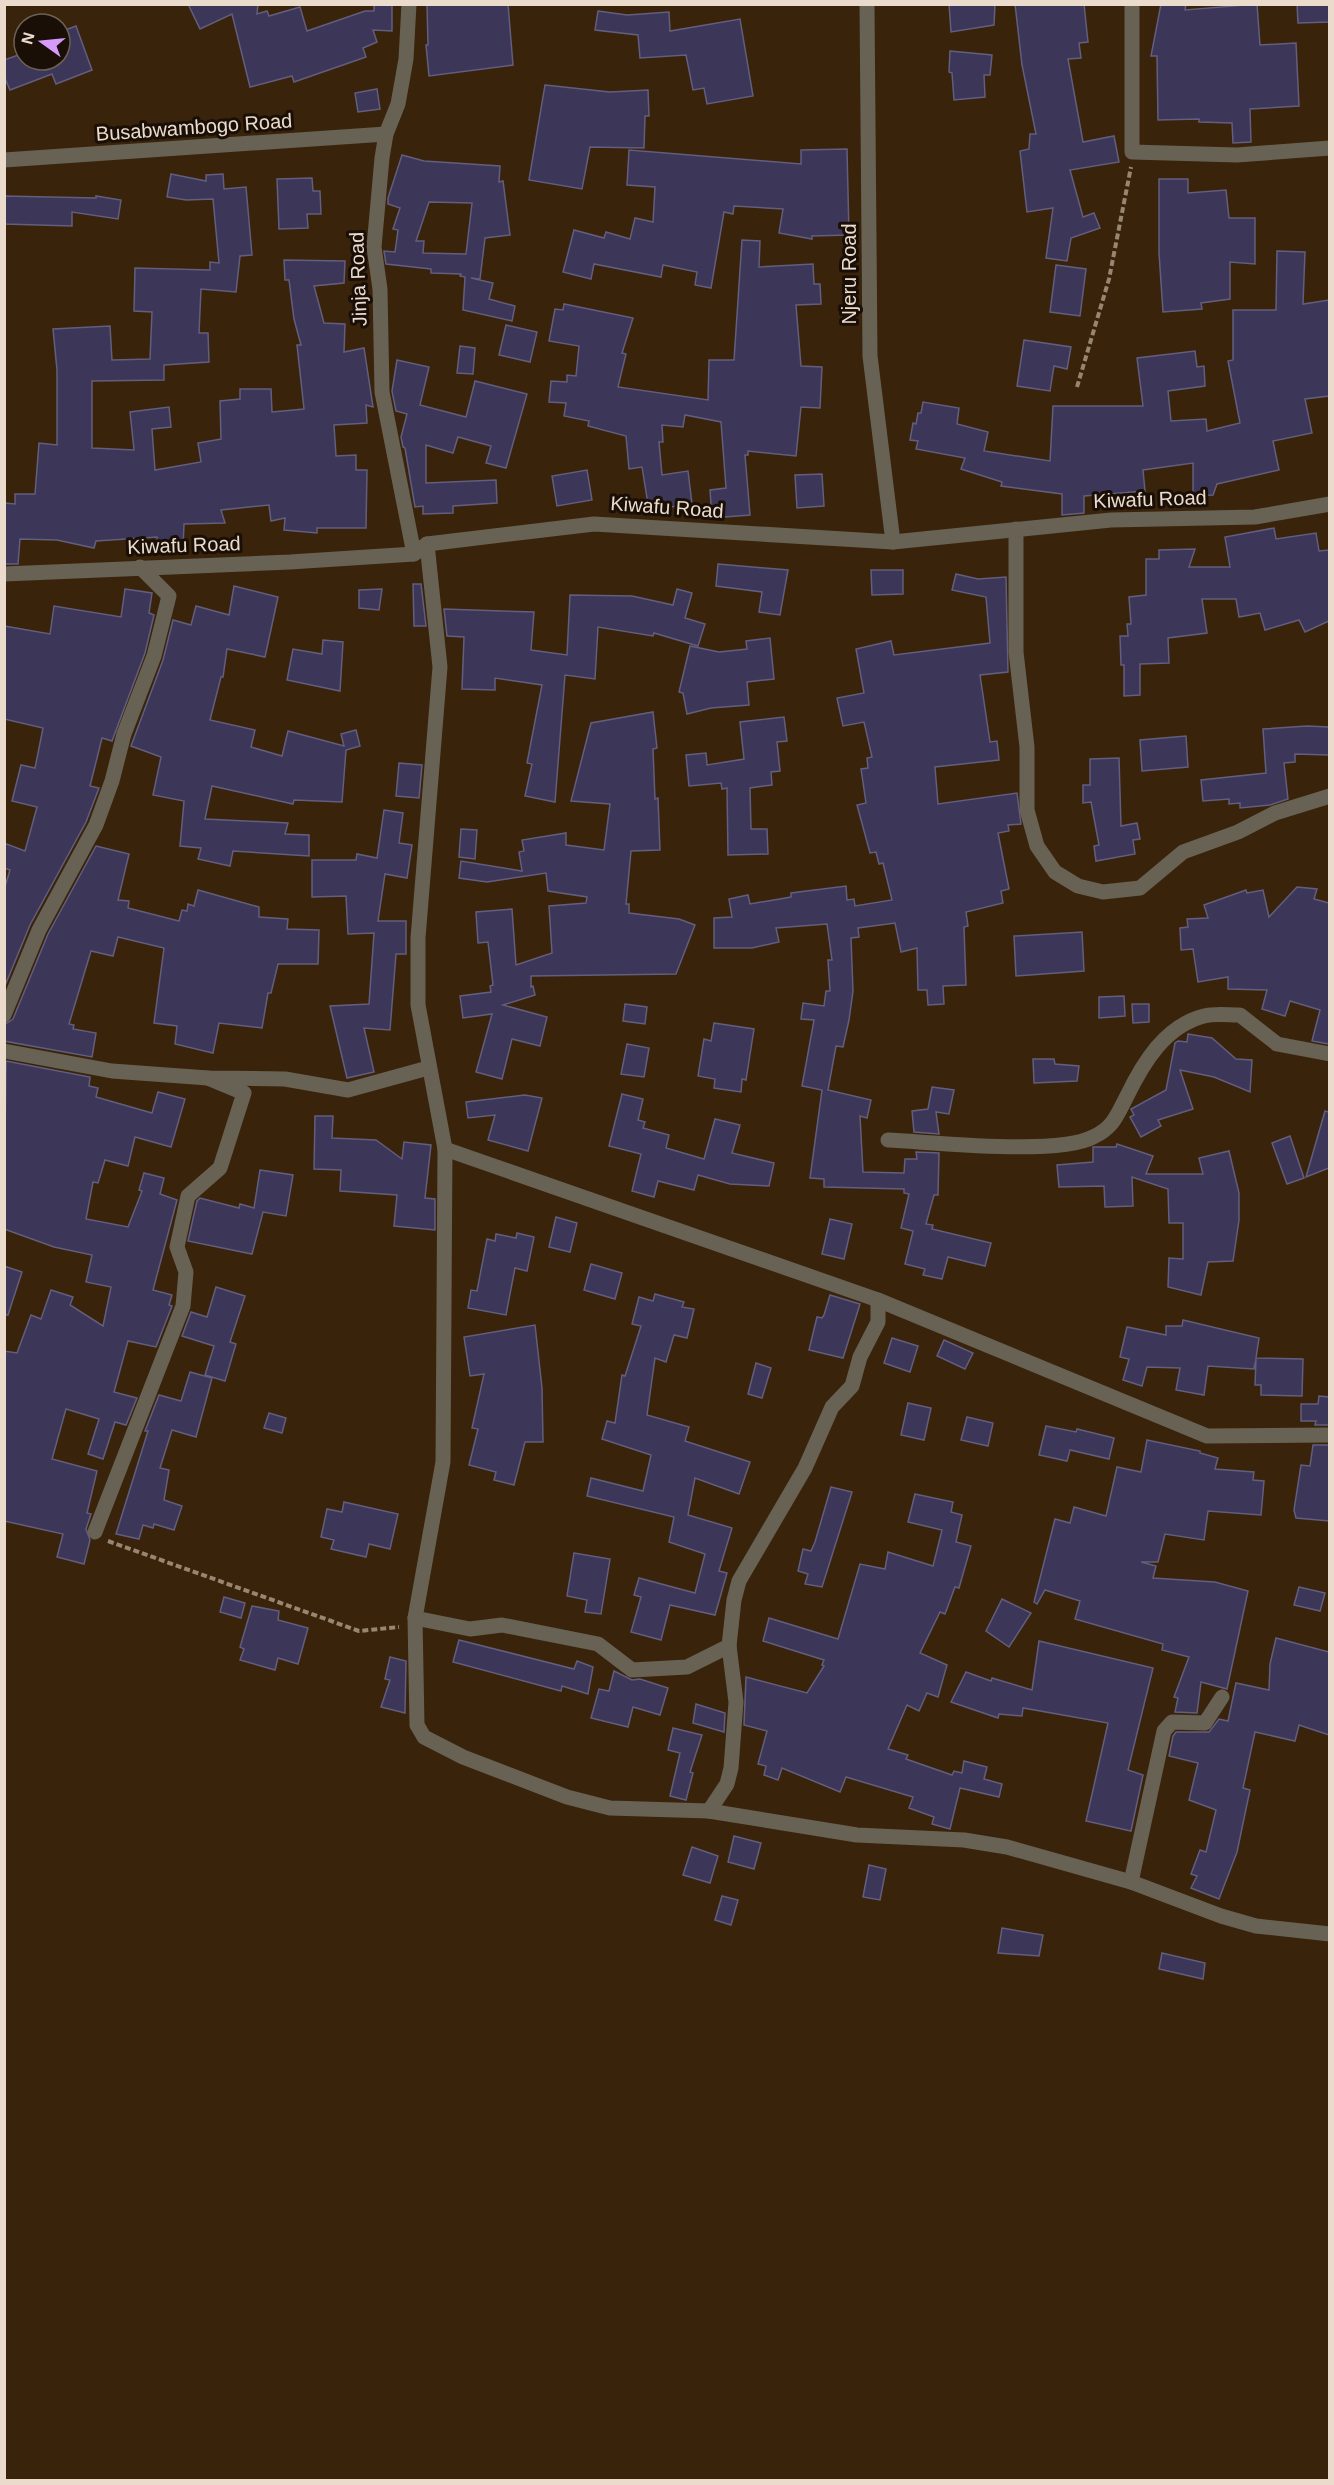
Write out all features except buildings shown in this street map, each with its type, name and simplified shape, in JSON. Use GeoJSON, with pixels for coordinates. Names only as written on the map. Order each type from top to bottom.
{"type":"FeatureCollection","features":[{"type":"Feature","properties":{"kind":"street","name":"Jinja Road"},"geometry":{"type":"LineString","coordinates":[[409,4],[406,59],[398,104],[386,134],[374,247],[380,289],[382,392],[414,554]]}},
{"type":"Feature","properties":{"kind":"street","name":"Njeru Road"},"geometry":{"type":"LineString","coordinates":[[867,4],[870,356],[893,542]]}},
{"type":"Feature","properties":{"kind":"street"},"geometry":{"type":"LineString","coordinates":[[1132,4],[1132,152],[1237,154],[1329,148]]}},
{"type":"Feature","properties":{"kind":"street","name":"Busabwambogo Road"},"geometry":{"type":"LineString","coordinates":[[4,160],[386,134]]}},
{"type":"Feature","properties":{"kind":"street","name":"Kiwafu Road"},"geometry":{"type":"LineString","coordinates":[[4,574],[290,562],[414,554],[428,544],[594,524],[893,542],[1111,520],[1256,517],[1329,504]]}},
{"type":"Feature","properties":{"kind":"street"},"geometry":{"type":"LineString","coordinates":[[1016,529],[1016,652],[1027,747],[1027,810],[1037,846],[1055,872],[1078,886],[1103,892],[1140,888],[1183,852],[1238,832],[1275,813],[1329,796]]}},
{"type":"Feature","properties":{"kind":"street"},"geometry":{"type":"LineString","coordinates":[[428,544],[441,667],[418,938],[418,1005],[445,1149],[443,1462],[415,1618],[417,1725],[424,1737],[463,1757],[567,1797],[610,1808],[709,1811],[857,1835],[964,1840],[1007,1847],[1131,1882],[1221,1916],[1256,1926],[1329,1934]]}},
{"type":"Feature","properties":{"kind":"street"},"geometry":{"type":"LineString","coordinates":[[4,1016],[39,930],[96,825],[112,781],[124,734],[154,656],[169,596],[140,567]]}},
{"type":"Feature","properties":{"kind":"street"},"geometry":{"type":"LineString","coordinates":[[888,1140],[1022,1146],[1055,1145],[1092,1138],[1113,1125],[1139,1071],[1168,1034],[1204,1016],[1240,1015],[1277,1044],[1329,1054]]}},
{"type":"Feature","properties":{"kind":"street"},"geometry":{"type":"LineString","coordinates":[[4,1051],[112,1071],[208,1078],[285,1079],[348,1089],[428,1068]]}},
{"type":"Feature","properties":{"kind":"street"},"geometry":{"type":"LineString","coordinates":[[94,1532],[183,1306],[186,1272],[177,1247],[188,1196],[220,1167],[244,1093],[208,1078]]}},
{"type":"Feature","properties":{"kind":"street"},"geometry":{"type":"LineString","coordinates":[[445,1149],[878,1300],[1206,1436],[1329,1435]]}},
{"type":"Feature","properties":{"kind":"street"},"geometry":{"type":"LineString","coordinates":[[709,1811],[727,1784],[731,1768],[736,1702],[729,1646],[734,1600],[739,1581],[805,1468],[832,1407],[852,1386],[860,1357],[878,1322],[878,1300]]}},
{"type":"Feature","properties":{"kind":"street"},"geometry":{"type":"LineString","coordinates":[[415,1618],[470,1629],[502,1625],[598,1644],[632,1670],[687,1667],[729,1646]]}},
{"type":"Feature","properties":{"kind":"street"},"geometry":{"type":"LineString","coordinates":[[1131,1882],[1164,1731],[1172,1722],[1205,1723],[1222,1697]]}},
{"type":"Feature","properties":{"kind":"path"},"geometry":{"type":"LineString","coordinates":[[1077,387],[1109,279],[1130,178],[1132,152]]}},
{"type":"Feature","properties":{"kind":"path"},"geometry":{"type":"LineString","coordinates":[[94,1532],[108,1542],[358,1631],[405,1627],[415,1618]]}}]}
